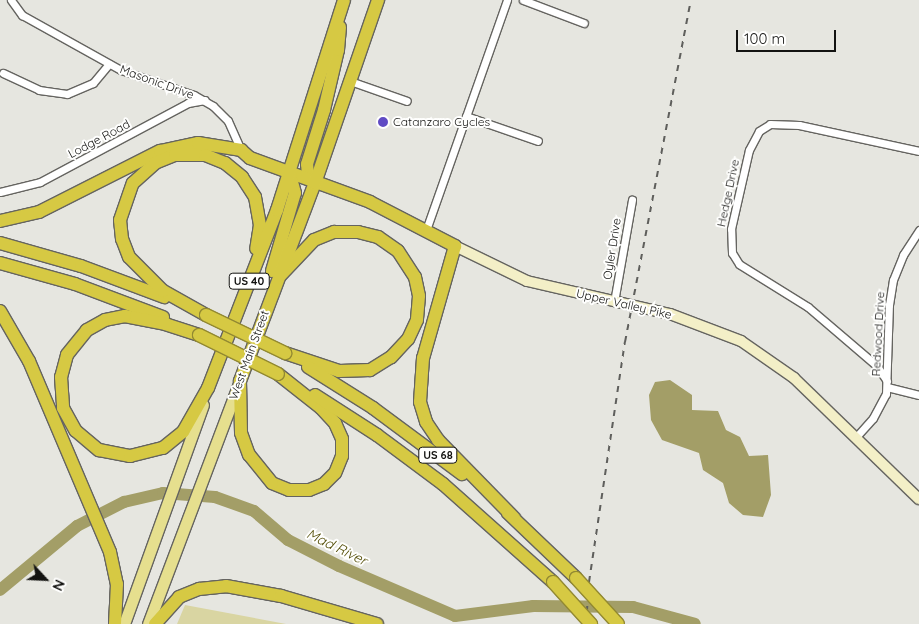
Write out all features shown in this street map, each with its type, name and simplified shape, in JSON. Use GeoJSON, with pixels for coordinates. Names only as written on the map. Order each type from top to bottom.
{"type":"FeatureCollection","features":[{"type":"Feature","properties":{"kind":"highway","name":"West Main Street"},"geometry":{"type":"LineString","coordinates":[[208,388],[290,174],[345,0]]}},
{"type":"Feature","properties":{"kind":"highway"},"geometry":{"type":"LineString","coordinates":[[314,183],[307,172],[307,164],[338,50],[345,0]]}},
{"type":"Feature","properties":{"kind":"highway","name":"West Main Street"},"geometry":{"type":"LineString","coordinates":[[240,381],[275,282],[314,183],[378,0]]}},
{"type":"Feature","properties":{"kind":"highway"},"geometry":{"type":"LineString","coordinates":[[0,221],[39,212],[173,147],[198,143],[241,150],[250,158],[290,174],[295,193],[266,288],[261,320]]}},
{"type":"Feature","properties":{"kind":"highway"},"geometry":{"type":"LineString","coordinates":[[206,315],[163,291],[129,257],[122,239],[120,220],[127,194],[139,176],[164,158],[184,154],[215,158],[236,170],[250,188],[258,205],[260,225],[254,268]]}},
{"type":"Feature","properties":{"kind":"highway","name":"Upper Valley Pike"},"geometry":{"type":"LineString","coordinates":[[290,174],[364,200],[455,246]]}},
{"type":"Feature","properties":{"kind":"highway"},"geometry":{"type":"LineString","coordinates":[[275,282],[307,245],[324,236],[347,231],[368,234],[387,243],[411,267],[418,287],[419,310],[413,330],[400,349],[380,365],[370,370],[348,372],[314,364],[285,353]]}},
{"type":"Feature","properties":{"kind":"highway","name":"US 68"},"geometry":{"type":"LineString","coordinates":[[0,243],[112,276],[206,315],[285,353],[417,439],[514,518],[576,578],[618,624]]}},
{"type":"Feature","properties":{"kind":"highway"},"geometry":{"type":"LineString","coordinates":[[455,246],[423,358],[419,388],[421,411],[438,440],[514,518]]}},
{"type":"Feature","properties":{"kind":"highway","name":"US 68"},"geometry":{"type":"LineString","coordinates":[[0,263],[115,298],[199,335],[278,374],[341,410],[414,462],[478,514],[553,582],[592,624]]}},
{"type":"Feature","properties":{"kind":"highway"},"geometry":{"type":"LineString","coordinates":[[0,311],[29,361],[108,547],[117,584],[115,624]]}},
{"type":"Feature","properties":{"kind":"highway"},"geometry":{"type":"LineString","coordinates":[[199,335],[166,324],[125,316],[97,324],[79,338],[67,355],[61,377],[62,400],[76,431],[90,444],[108,453],[140,456],[174,442],[208,388]]}},
{"type":"Feature","properties":{"kind":"highway"},"geometry":{"type":"LineString","coordinates":[[240,381],[241,433],[257,468],[272,483],[290,490],[316,488],[330,478],[339,464],[343,448],[340,431],[321,408],[278,374]]}},
{"type":"Feature","properties":{"kind":"highway"},"geometry":{"type":"LineString","coordinates":[[155,624],[179,597],[215,586],[246,588],[281,596],[377,624]]}},
{"type":"Feature","properties":{"kind":"main road","name":"West Main Street"},"geometry":{"type":"LineString","coordinates":[[148,624],[240,381]]}},
{"type":"Feature","properties":{"kind":"main road","name":"West Main Street"},"geometry":{"type":"LineString","coordinates":[[124,624],[184,460],[208,388]]}},
{"type":"Feature","properties":{"kind":"street","name":"Masonic Drive"},"geometry":{"type":"LineString","coordinates":[[11,0],[22,15],[109,64],[205,100],[228,121],[241,150]]}},
{"type":"Feature","properties":{"kind":"street"},"geometry":{"type":"LineString","coordinates":[[426,230],[507,0]]}},
{"type":"Feature","properties":{"kind":"street"},"geometry":{"type":"LineString","coordinates":[[523,0],[584,23]]}},
{"type":"Feature","properties":{"kind":"street"},"geometry":{"type":"LineString","coordinates":[[1,74],[49,93],[67,94],[93,83],[109,64]]}},
{"type":"Feature","properties":{"kind":"street"},"geometry":{"type":"LineString","coordinates":[[350,81],[407,101]]}},
{"type":"Feature","properties":{"kind":"street","name":"Lodge Road"},"geometry":{"type":"LineString","coordinates":[[0,192],[40,182],[188,103],[205,100]]}},
{"type":"Feature","properties":{"kind":"street"},"geometry":{"type":"LineString","coordinates":[[466,116],[538,141]]}},
{"type":"Feature","properties":{"kind":"street","name":"Hedge Drive"},"geometry":{"type":"LineString","coordinates":[[887,384],[877,366],[808,307],[739,264],[732,253],[731,228],[749,150],[759,131],[770,124],[786,123],[919,152]]}},
{"type":"Feature","properties":{"kind":"street","name":"Oyler Drive"},"geometry":{"type":"LineString","coordinates":[[614,302],[632,200]]}},
{"type":"Feature","properties":{"kind":"street","name":"Redwood Drive"},"geometry":{"type":"LineString","coordinates":[[856,437],[873,418],[887,384],[889,305],[894,280],[903,255],[919,230]]}},
{"type":"Feature","properties":{"kind":"street","name":"Upper Valley Pike"},"geometry":{"type":"LineString","coordinates":[[455,246],[527,281],[696,322],[740,341],[794,378],[919,499]]}},
{"type":"Feature","properties":{"kind":"street"},"geometry":{"type":"LineString","coordinates":[[887,384],[919,395]]}},
{"type":"Feature","properties":{"kind":"shaded area"},"geometry":{"type":"Polygon","coordinates":[[[670,380],[692,395],[692,410],[718,411],[726,430],[740,437],[749,456],[768,455],[771,495],[763,517],[743,515],[729,503],[723,483],[703,470],[699,453],[662,440],[651,420],[649,395],[655,382],[670,380]]]}},
{"type":"Feature","properties":{"kind":"shaded area"},"geometry":{"type":"Polygon","coordinates":[[[185,605],[286,624],[177,624],[185,605]]]}},
{"type":"Feature","properties":{"kind":"waterway","name":"Mad River"},"geometry":{"type":"LineString","coordinates":[[0,590],[77,526],[124,502],[163,493],[215,497],[254,511],[288,540],[339,566],[455,616],[533,606],[633,607],[695,624]]}},
{"type":"Feature","properties":{"kind":"railway"},"geometry":{"type":"LineString","coordinates":[[586,624],[589,582],[625,342],[691,0]]}},
{"type":"Feature","properties":{"kind":"place","name":"Catanzaro Cycles"},"geometry":{"type":"Point","coordinates":[383,122]}}]}
